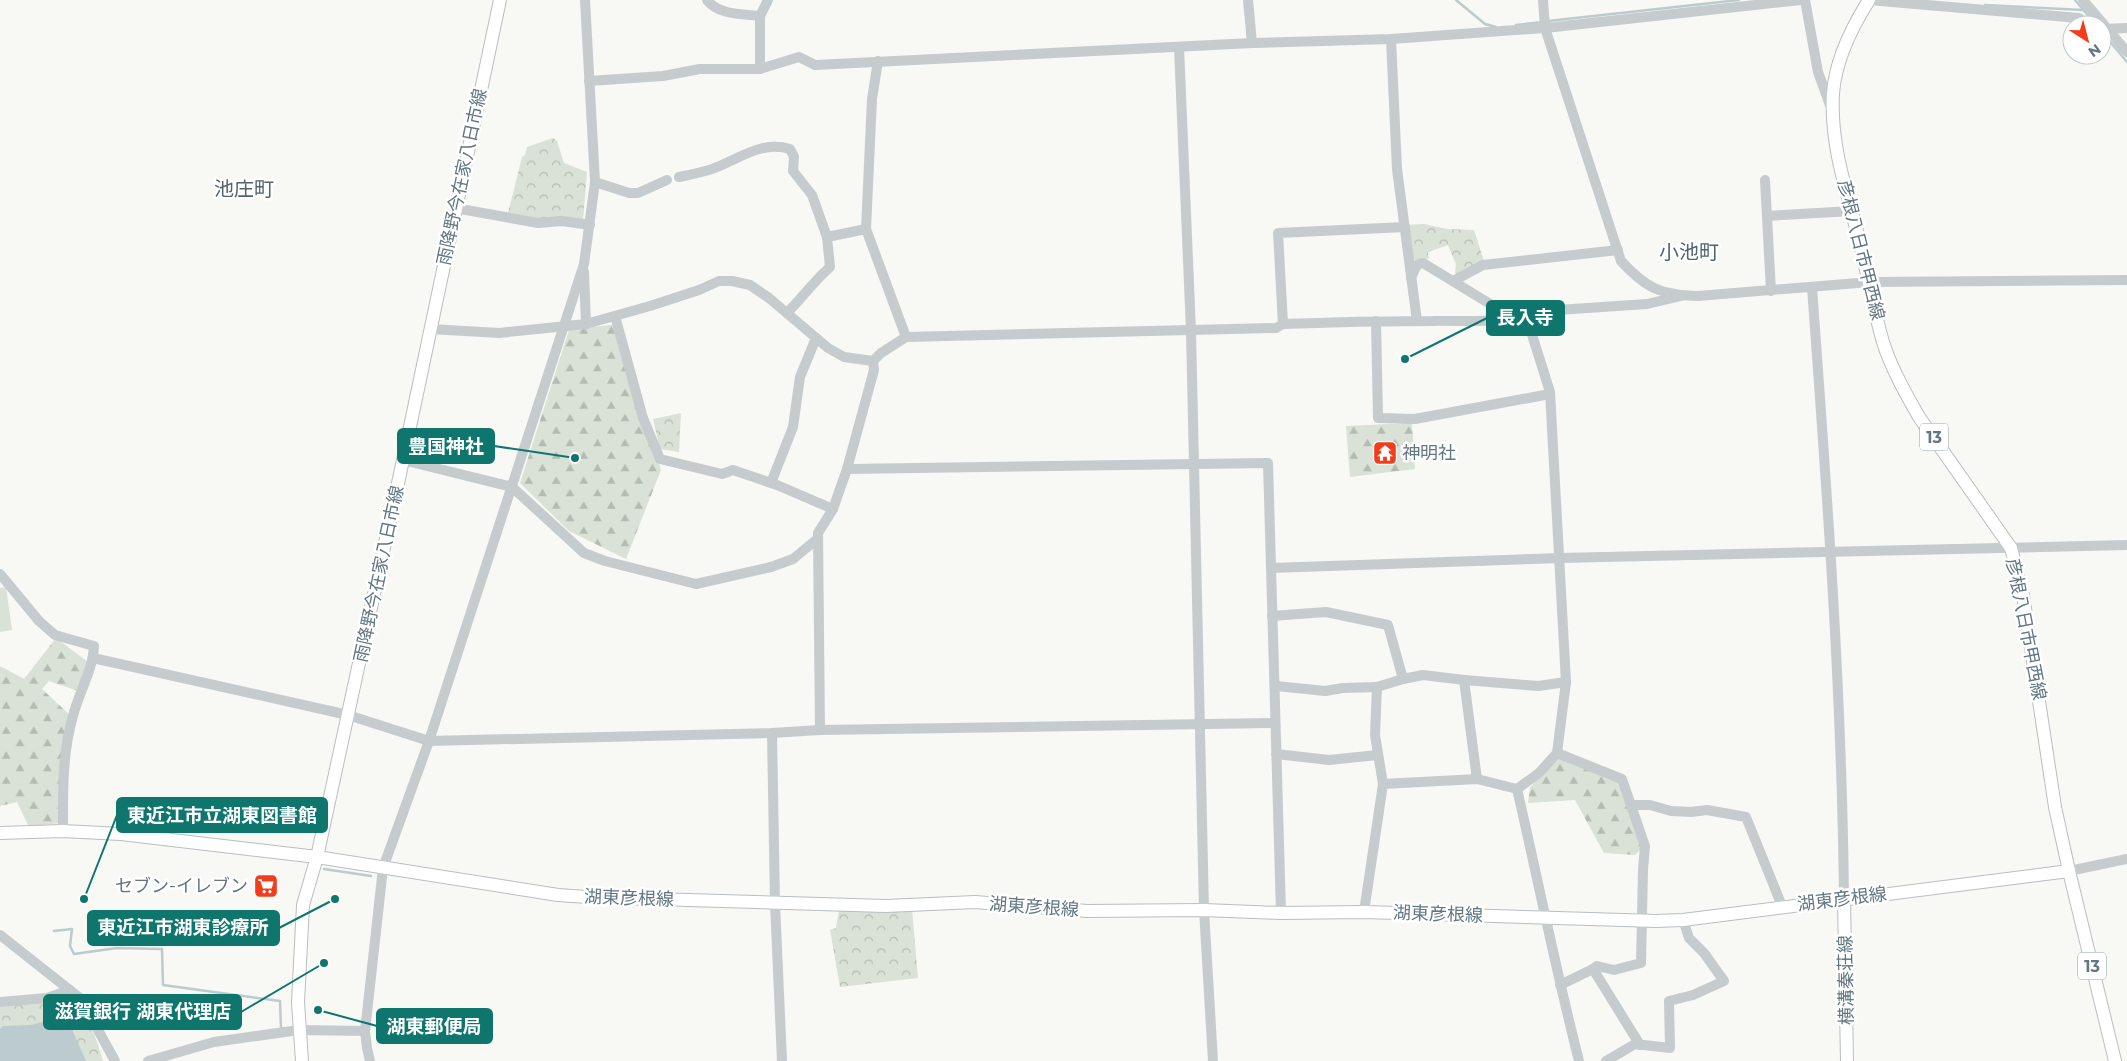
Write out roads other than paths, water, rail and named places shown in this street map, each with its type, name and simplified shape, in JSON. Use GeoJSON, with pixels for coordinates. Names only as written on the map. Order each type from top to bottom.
{"type":"FeatureCollection","features":[{"type":"Feature","properties":{"kind":"main road","name":"雨降野今在家八日市線"},"geometry":{"type":"LineString","coordinates":[[302,1061],[298,1002],[304,905],[317,857],[348,715],[500,0]]}},
{"type":"Feature","properties":{"kind":"main road","name":"彦根八日市甲西線"},"geometry":{"type":"LineString","coordinates":[[1869,0],[1859,16],[1838,69],[1833,92],[1832,112],[1839,160],[1884,343],[1906,395],[1919,417],[2011,548],[2023,595],[2055,807],[2068,871],[2115,1061]]}},
{"type":"Feature","properties":{"kind":"main road","name":"湖東彦根線"},"geometry":{"type":"LineString","coordinates":[[0,833],[63,831],[121,834],[317,857],[558,895],[886,906],[975,902],[1086,911],[1364,912],[1641,921],[1683,920],[2068,871]]}},
{"type":"Feature","properties":{"kind":"main road","name":"横溝秦荘線"},"geometry":{"type":"LineString","coordinates":[[1844,898],[1847,1061]]}},
{"type":"Feature","properties":{"kind":"street"},"geometry":{"type":"LineString","coordinates":[[370,1061],[366,1048],[365,1031],[383,868],[429,741],[584,264],[596,182],[585,0]]}},
{"type":"Feature","properties":{"kind":"street"},"geometry":{"type":"LineString","coordinates":[[707,0],[712,6],[732,13],[760,16]]}},
{"type":"Feature","properties":{"kind":"street"},"geometry":{"type":"LineString","coordinates":[[760,69],[760,16],[768,0]]}},
{"type":"Feature","properties":{"kind":"street"},"geometry":{"type":"LineString","coordinates":[[1248,0],[1252,43]]}},
{"type":"Feature","properties":{"kind":"street"},"geometry":{"type":"LineString","coordinates":[[1543,0],[1545,28],[1621,261],[1635,277],[1649,288],[1684,295]]}},
{"type":"Feature","properties":{"kind":"street"},"geometry":{"type":"LineString","coordinates":[[589,81],[663,76],[700,70],[760,69],[798,57],[815,65],[1252,43],[1391,39],[1545,28],[1716,5],[1803,0],[1818,72],[1832,112]]}},
{"type":"Feature","properties":{"kind":"street"},"geometry":{"type":"LineString","coordinates":[[1869,0],[2062,17]]}},
{"type":"Feature","properties":{"kind":"street"},"geometry":{"type":"LineString","coordinates":[[2083,0],[2094,15]]}},
{"type":"Feature","properties":{"kind":"street"},"geometry":{"type":"LineString","coordinates":[[2112,29],[2127,28]]}},
{"type":"Feature","properties":{"kind":"street"},"geometry":{"type":"LineString","coordinates":[[2112,36],[2127,52]]}},
{"type":"Feature","properties":{"kind":"street"},"geometry":{"type":"LineString","coordinates":[[1391,39],[1397,169],[1417,321]]}},
{"type":"Feature","properties":{"kind":"street"},"geometry":{"type":"LineString","coordinates":[[1179,47],[1191,331],[1204,910],[1213,1061]]}},
{"type":"Feature","properties":{"kind":"street"},"geometry":{"type":"LineString","coordinates":[[878,61],[872,99],[866,229],[906,337]]}},
{"type":"Feature","properties":{"kind":"street"},"geometry":{"type":"LineString","coordinates":[[678,177],[710,170],[759,148],[782,147],[790,149],[794,157],[794,171],[812,195],[827,237],[830,267],[815,280],[801,299],[787,313]]}},
{"type":"Feature","properties":{"kind":"street"},"geometry":{"type":"LineString","coordinates":[[596,182],[629,193],[638,193],[667,180]]}},
{"type":"Feature","properties":{"kind":"street"},"geometry":{"type":"LineString","coordinates":[[1765,180],[1770,291]]}},
{"type":"Feature","properties":{"kind":"street"},"geometry":{"type":"LineString","coordinates":[[455,208],[538,223],[562,221],[590,225]]}},
{"type":"Feature","properties":{"kind":"street"},"geometry":{"type":"LineString","coordinates":[[1767,216],[1852,211]]}},
{"type":"Feature","properties":{"kind":"street"},"geometry":{"type":"LineString","coordinates":[[1283,324],[1278,232],[1404,227]]}},
{"type":"Feature","properties":{"kind":"street"},"geometry":{"type":"LineString","coordinates":[[827,237],[866,229]]}},
{"type":"Feature","properties":{"kind":"street"},"geometry":{"type":"LineString","coordinates":[[1453,282],[1483,265],[1618,250]]}},
{"type":"Feature","properties":{"kind":"street"},"geometry":{"type":"LineString","coordinates":[[1411,278],[1417,265],[1423,263],[1500,310],[1528,312],[1647,304],[1684,295],[1770,291],[1870,282],[2127,280]]}},
{"type":"Feature","properties":{"kind":"street"},"geometry":{"type":"LineString","coordinates":[[584,264],[586,324]]}},
{"type":"Feature","properties":{"kind":"street"},"geometry":{"type":"LineString","coordinates":[[430,329],[499,333],[586,324],[699,290],[719,282],[732,281],[750,285],[828,348],[844,358],[873,362]]}},
{"type":"Feature","properties":{"kind":"street"},"geometry":{"type":"LineString","coordinates":[[1812,288],[1831,551],[1843,806],[1844,898]]}},
{"type":"Feature","properties":{"kind":"street"},"geometry":{"type":"LineString","coordinates":[[820,730],[816,540],[818,533],[834,509],[847,469],[874,370],[873,362],[881,353],[906,337],[1191,331],[1276,328],[1283,324],[1515,319],[1528,312]]}},
{"type":"Feature","properties":{"kind":"street"},"geometry":{"type":"LineString","coordinates":[[1517,789],[1539,772],[1557,753],[1566,682],[1550,394],[1528,322],[1528,312]]}},
{"type":"Feature","properties":{"kind":"street"},"geometry":{"type":"LineString","coordinates":[[615,316],[643,418],[660,459],[722,474],[734,470],[834,509]]}},
{"type":"Feature","properties":{"kind":"street"},"geometry":{"type":"LineString","coordinates":[[1376,321],[1378,418],[1415,419],[1550,394]]}},
{"type":"Feature","properties":{"kind":"street"},"geometry":{"type":"LineString","coordinates":[[771,483],[793,427],[800,378],[816,338]]}},
{"type":"Feature","properties":{"kind":"street"},"geometry":{"type":"LineString","coordinates":[[403,460],[512,487],[584,552],[604,560],[696,584],[771,567],[793,559],[816,540]]}},
{"type":"Feature","properties":{"kind":"street"},"geometry":{"type":"LineString","coordinates":[[847,469],[1268,463],[1276,686],[1275,723],[1281,913]]}},
{"type":"Feature","properties":{"kind":"street"},"geometry":{"type":"LineString","coordinates":[[1271,568],[1560,558],[2127,545]]}},
{"type":"Feature","properties":{"kind":"street"},"geometry":{"type":"LineString","coordinates":[[0,574],[39,621],[55,635],[94,646],[93,658],[73,715],[64,755],[63,831]]}},
{"type":"Feature","properties":{"kind":"street"},"geometry":{"type":"LineString","coordinates":[[1272,616],[1326,612],[1388,625],[1403,679]]}},
{"type":"Feature","properties":{"kind":"street"},"geometry":{"type":"LineString","coordinates":[[93,658],[348,715],[429,741],[772,733],[820,730],[1275,723]]}},
{"type":"Feature","properties":{"kind":"street"},"geometry":{"type":"LineString","coordinates":[[1276,686],[1325,691],[1343,688],[1377,688],[1403,679],[1423,675],[1538,686],[1566,682]]}},
{"type":"Feature","properties":{"kind":"street"},"geometry":{"type":"LineString","coordinates":[[1464,680],[1477,779]]}},
{"type":"Feature","properties":{"kind":"street"},"geometry":{"type":"LineString","coordinates":[[1364,912],[1383,784],[1375,735],[1377,688]]}},
{"type":"Feature","properties":{"kind":"street"},"geometry":{"type":"LineString","coordinates":[[772,733],[775,903],[782,1061]]}},
{"type":"Feature","properties":{"kind":"street"},"geometry":{"type":"LineString","coordinates":[[1557,753],[1622,779],[1645,846],[1641,963],[1614,970],[1597,966],[1560,985]]}},
{"type":"Feature","properties":{"kind":"street"},"geometry":{"type":"LineString","coordinates":[[1276,754],[1328,760],[1378,755]]}},
{"type":"Feature","properties":{"kind":"street"},"geometry":{"type":"LineString","coordinates":[[1383,784],[1477,779],[1517,789]]}},
{"type":"Feature","properties":{"kind":"street"},"geometry":{"type":"LineString","coordinates":[[1517,789],[1560,985],[1579,1061]]}},
{"type":"Feature","properties":{"kind":"street"},"geometry":{"type":"LineString","coordinates":[[1631,806],[1650,805],[1671,811],[1691,812],[1707,810],[1746,817],[1782,906]]}},
{"type":"Feature","properties":{"kind":"street"},"geometry":{"type":"LineString","coordinates":[[2068,871],[2127,859]]}},
{"type":"Feature","properties":{"kind":"street"},"geometry":{"type":"LineString","coordinates":[[1606,1061],[1635,1044],[1670,1048],[1669,1001],[1694,995],[1724,981],[1704,953],[1689,938],[1683,920]]}},
{"type":"Feature","properties":{"kind":"street"},"geometry":{"type":"LineString","coordinates":[[0,935],[81,999],[115,1061]]}},
{"type":"Feature","properties":{"kind":"street"},"geometry":{"type":"LineString","coordinates":[[1593,969],[1640,1045]]}},
{"type":"Feature","properties":{"kind":"street"},"geometry":{"type":"LineString","coordinates":[[0,1002],[47,998],[70,990]]}},
{"type":"Feature","properties":{"kind":"street"},"geometry":{"type":"LineString","coordinates":[[148,1061],[214,1042],[299,1030],[365,1031]]}},
{"type":"Feature","properties":{"kind":"waterway"},"geometry":{"type":"LineString","coordinates":[[1456,0],[1485,24],[1496,27]]}},
{"type":"Feature","properties":{"kind":"waterway"},"geometry":{"type":"LineString","coordinates":[[1548,21],[1739,0]]}},
{"type":"Feature","properties":{"kind":"waterway"},"geometry":{"type":"LineString","coordinates":[[2075,0],[2088,15]]}},
{"type":"Feature","properties":{"kind":"waterway"},"geometry":{"type":"LineString","coordinates":[[1985,5],[2083,10]]}},
{"type":"Feature","properties":{"kind":"waterway"},"geometry":{"type":"LineString","coordinates":[[1516,25],[1543,22]]}},
{"type":"Feature","properties":{"kind":"waterway"},"geometry":{"type":"LineString","coordinates":[[2112,44],[2127,62]]}},
{"type":"Feature","properties":{"kind":"waterway"},"geometry":{"type":"LineString","coordinates":[[324,869],[371,876]]}},
{"type":"Feature","properties":{"kind":"waterway"},"geometry":{"type":"LineString","coordinates":[[54,931],[72,929],[70,946],[74,954],[117,948],[162,949],[163,985],[280,1001],[281,1029],[283,1028]]}},
{"type":"Feature","properties":{"kind":"place","name":"長入寺"},"geometry":{"type":"Point","coordinates":[1405,359]}},
{"type":"Feature","properties":{"kind":"place","name":"神明社"},"geometry":{"type":"Point","coordinates":[1385,453]}},
{"type":"Feature","properties":{"kind":"place","name":"豊国神社"},"geometry":{"type":"Point","coordinates":[575,458]}},
{"type":"Feature","properties":{"kind":"place","name":"セブン-イレブン"},"geometry":{"type":"Point","coordinates":[266,886]}},
{"type":"Feature","properties":{"kind":"place","name":"東近江市立湖東図書館"},"geometry":{"type":"Point","coordinates":[84,899]}},
{"type":"Feature","properties":{"kind":"place","name":"東近江市湖東診療所"},"geometry":{"type":"Point","coordinates":[335,899]}},
{"type":"Feature","properties":{"kind":"place","name":"滋賀銀行 湖東代理店"},"geometry":{"type":"Point","coordinates":[324,963]}},
{"type":"Feature","properties":{"kind":"place","name":"湖東郵便局"},"geometry":{"type":"Point","coordinates":[318,1010]}},
{"type":"Feature","properties":{"kind":"district","name":"池庄町"},"geometry":{"type":"Point","coordinates":[244,189]}},
{"type":"Feature","properties":{"kind":"district","name":"小池町"},"geometry":{"type":"Point","coordinates":[1689,252]}}]}
